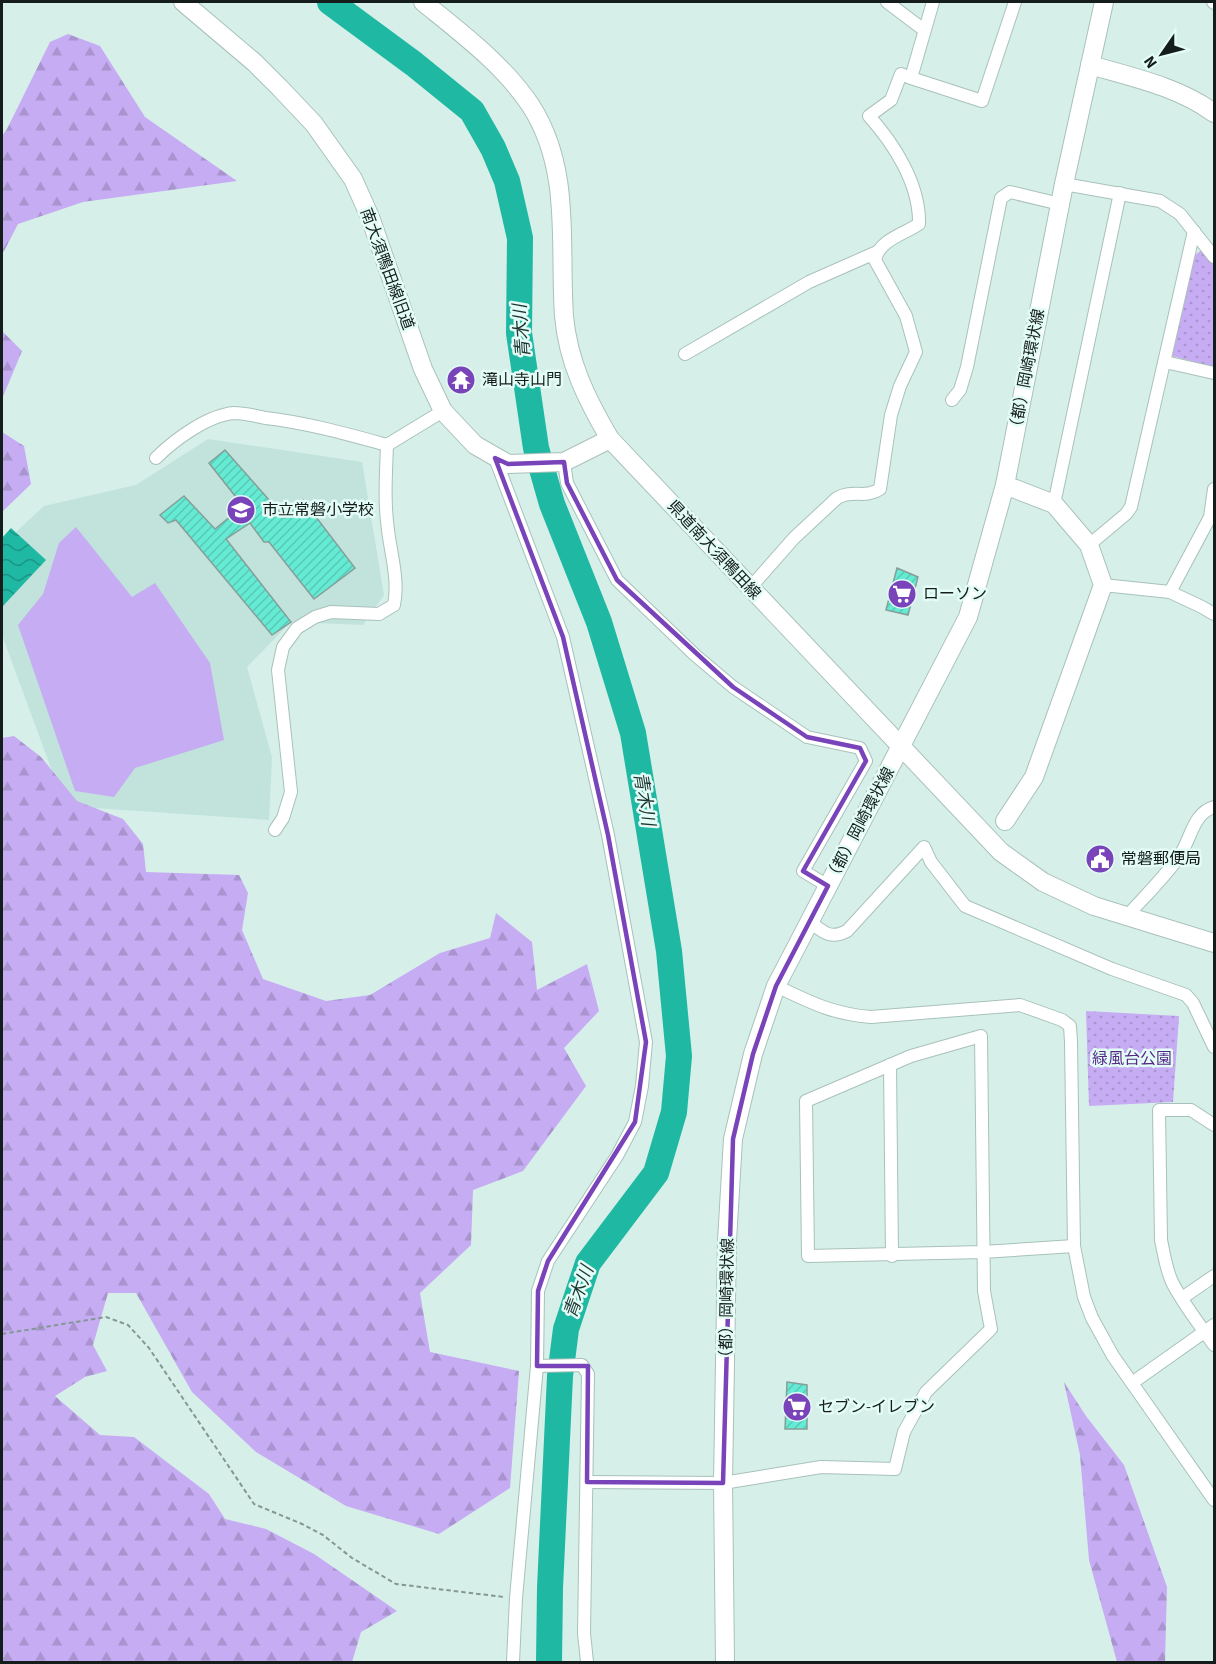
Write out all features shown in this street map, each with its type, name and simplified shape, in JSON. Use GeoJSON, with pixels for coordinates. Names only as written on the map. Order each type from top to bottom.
{"type":"FeatureCollection","features":[{"type":"Feature","properties":{"kind":"street","name":"南大須鴨田線旧道"},"geometry":{"type":"LineString","coordinates":[[183,2],[255,63],[280,88],[314,124],[353,179],[370,217],[423,369],[442,411],[475,445],[502,461]]}},
{"type":"Feature","properties":{"kind":"street","name":"県道南大須鴨田線"},"geometry":{"type":"LineString","coordinates":[[423,2],[508,77],[532,107],[549,144],[560,189],[564,243],[564,317],[573,364],[587,400],[610,439],[1001,852],[1043,882],[1094,906],[1215,943]]}},
{"type":"Feature","properties":{"kind":"street"},"geometry":{"type":"LineString","coordinates":[[887,2],[924,30]]}},
{"type":"Feature","properties":{"kind":"street"},"geometry":{"type":"LineString","coordinates":[[910,78],[933,2]]}},
{"type":"Feature","properties":{"kind":"street"},"geometry":{"type":"LineString","coordinates":[[685,354],[809,282],[877,252],[884,243],[920,224],[915,194],[897,154],[886,136],[868,116],[891,100],[900,74],[982,101],[1015,2]]}},
{"type":"Feature","properties":{"kind":"street","name":"（都）岡崎環状線"},"geometry":{"type":"LineString","coordinates":[[725,1662],[723,1483],[727,1241],[733,1139],[753,1054],[776,986],[968,617],[1005,485],[1064,184],[1104,2]]}},
{"type":"Feature","properties":{"kind":"street"},"geometry":{"type":"LineString","coordinates":[[1090,65],[1143,80],[1203,105],[1215,113]]}},
{"type":"Feature","properties":{"kind":"street"},"geometry":{"type":"LineString","coordinates":[[1064,184],[1160,201],[1180,214],[1215,257]]}},
{"type":"Feature","properties":{"kind":"street"},"geometry":{"type":"LineString","coordinates":[[952,400],[960,390],[967,367],[1001,198],[1010,192],[1060,204]]}},
{"type":"Feature","properties":{"kind":"street"},"geometry":{"type":"LineString","coordinates":[[1054,504],[1120,193]]}},
{"type":"Feature","properties":{"kind":"street"},"geometry":{"type":"LineString","coordinates":[[1089,545],[1126,514],[1131,507],[1166,362],[1194,231]]}},
{"type":"Feature","properties":{"kind":"street"},"geometry":{"type":"LineString","coordinates":[[750,588],[795,538],[837,498],[846,493],[866,495],[880,489],[891,415],[900,386],[916,351],[906,316],[876,260],[877,252]]}},
{"type":"Feature","properties":{"kind":"street"},"geometry":{"type":"LineString","coordinates":[[1166,362],[1215,373]]}},
{"type":"Feature","properties":{"kind":"street"},"geometry":{"type":"LineString","coordinates":[[156,458],[169,445],[195,428],[234,413],[302,422],[387,445],[442,411]]}},
{"type":"Feature","properties":{"kind":"street"},"geometry":{"type":"LineString","coordinates":[[513,1662],[516,1598],[540,1366],[538,1291],[548,1261],[617,1156],[635,1122],[642,1086],[646,1042],[608,836],[563,637],[502,461],[559,461],[610,439]]}},
{"type":"Feature","properties":{"kind":"street"},"geometry":{"type":"LineString","coordinates":[[275,830],[283,818],[291,792],[278,670],[283,647],[297,628],[315,617],[331,612],[379,614],[394,605],[397,590],[387,529],[385,490],[387,445]]}},
{"type":"Feature","properties":{"kind":"street"},"geometry":{"type":"LineString","coordinates":[[559,461],[567,483],[616,580],[694,655],[733,687],[807,737],[860,748],[866,761],[803,871],[828,886]]}},
{"type":"Feature","properties":{"kind":"street"},"geometry":{"type":"LineString","coordinates":[[1005,485],[1054,504],[1089,545],[1103,585],[1034,777],[1005,821]]}},
{"type":"Feature","properties":{"kind":"street"},"geometry":{"type":"LineString","coordinates":[[1170,592],[1212,518],[1215,489]]}},
{"type":"Feature","properties":{"kind":"street"},"geometry":{"type":"LineString","coordinates":[[1103,585],[1170,592],[1215,614]]}},
{"type":"Feature","properties":{"kind":"street"},"geometry":{"type":"LineString","coordinates":[[1127,916],[1182,853],[1199,818],[1208,808],[1215,807]]}},
{"type":"Feature","properties":{"kind":"street"},"geometry":{"type":"LineString","coordinates":[[809,921],[830,935],[838,936],[852,928],[924,847],[931,862],[965,906],[1112,969],[1186,995],[1193,1003],[1215,1047]]}},
{"type":"Feature","properties":{"kind":"street"},"geometry":{"type":"LineString","coordinates":[[776,986],[826,1010],[850,1015],[871,1017],[1020,1005],[1062,1020],[1070,1026],[1074,1246],[1084,1298],[1113,1356],[1215,1500]]}},
{"type":"Feature","properties":{"kind":"street"},"geometry":{"type":"LineString","coordinates":[[586,1482],[723,1483],[821,1467],[895,1468],[904,1432],[926,1392],[991,1329],[984,1291],[983,1252],[981,1036],[910,1056],[806,1101],[808,1256],[892,1256],[983,1252],[1074,1246]]}},
{"type":"Feature","properties":{"kind":"street"},"geometry":{"type":"LineString","coordinates":[[890,1065],[892,1256]]}},
{"type":"Feature","properties":{"kind":"street"},"geometry":{"type":"LineString","coordinates":[[1215,1125],[1191,1110],[1159,1110],[1161,1240],[1171,1281],[1182,1298],[1210,1329],[1215,1345]]}},
{"type":"Feature","properties":{"kind":"street"},"geometry":{"type":"LineString","coordinates":[[1182,1298],[1215,1276]]}},
{"type":"Feature","properties":{"kind":"street"},"geometry":{"type":"LineString","coordinates":[[1132,1383],[1210,1329]]}},
{"type":"Feature","properties":{"kind":"street"},"geometry":{"type":"LineString","coordinates":[[540,1366],[582,1365],[588,1374],[584,1633],[587,1662]]}},
{"type":"Feature","properties":{"kind":"path"},"geometry":{"type":"LineString","coordinates":[[2,1334],[106,1317],[128,1325],[149,1348],[254,1504],[323,1535],[352,1558],[396,1584],[516,1598]]}},
{"type":"Feature","properties":{"kind":"highlighted area"},"geometry":{"type":"Polygon","coordinates":[[[495,458],[508,464],[564,462],[567,483],[617,580],[733,687],[807,737],[860,748],[866,761],[803,871],[828,886],[776,986],[753,1054],[733,1139],[723,1483],[587,1482],[588,1366],[537,1366],[538,1291],[548,1261],[635,1122],[646,1042],[608,835],[563,637],[495,458]]]}},
{"type":"Feature","properties":{"kind":"shaded area"},"geometry":{"type":"Polygon","coordinates":[[[208,439],[362,462],[384,595],[363,625],[291,622],[247,667],[272,757],[269,820],[65,806],[2,635],[2,545],[44,506],[136,485],[208,439]]]}},
{"type":"Feature","properties":{"kind":"green space"},"geometry":{"type":"Polygon","coordinates":[[[68,34],[100,46],[145,117],[237,181],[83,202],[18,224],[2,255],[2,136],[50,42],[68,34]]]}},
{"type":"Feature","properties":{"kind":"green space"},"geometry":{"type":"Polygon","coordinates":[[[1204,248],[1214,263],[1214,367],[1172,356],[1195,255],[1204,248]]]}},
{"type":"Feature","properties":{"kind":"green space"},"geometry":{"type":"Polygon","coordinates":[[[2,331],[22,351],[2,399],[2,331]]]}},
{"type":"Feature","properties":{"kind":"green space"},"geometry":{"type":"Polygon","coordinates":[[[2,432],[24,446],[31,484],[2,512],[2,432]]]}},
{"type":"Feature","properties":{"kind":"green space"},"geometry":{"type":"Polygon","coordinates":[[[76,527],[132,597],[155,583],[210,663],[224,740],[135,768],[114,797],[75,791],[18,625],[43,594],[59,543],[76,527]]]}},
{"type":"Feature","properties":{"kind":"green space"},"geometry":{"type":"Polygon","coordinates":[[[14,736],[41,757],[77,801],[123,819],[143,844],[146,872],[239,875],[248,893],[242,930],[263,979],[326,1001],[370,995],[440,953],[490,938],[496,913],[532,942],[537,990],[587,964],[599,1011],[564,1048],[586,1086],[523,1171],[473,1190],[471,1245],[420,1293],[430,1352],[519,1371],[510,1488],[439,1534],[346,1506],[256,1452],[192,1392],[136,1293],[108,1293],[93,1345],[107,1371],[85,1377],[55,1396],[100,1435],[134,1437],[209,1494],[225,1519],[266,1529],[314,1554],[397,1611],[361,1632],[352,1662],[2,1662],[2,738],[14,736]]]}},
{"type":"Feature","properties":{"kind":"green space","name":"緑風台公園"},"geometry":{"type":"Polygon","coordinates":[[[1086,1011],[1179,1016],[1173,1102],[1089,1106],[1086,1011]]]}},
{"type":"Feature","properties":{"kind":"green space"},"geometry":{"type":"Polygon","coordinates":[[[1064,1382],[1086,1416],[1124,1465],[1167,1587],[1165,1662],[1117,1662],[1089,1560],[1080,1455],[1064,1382]]]}},
{"type":"Feature","properties":{"kind":"water"},"geometry":{"type":"Polygon","coordinates":[[[11,528],[46,560],[2,607],[2,538],[11,528]]]}},
{"type":"Feature","properties":{"kind":"building"},"geometry":{"type":"Polygon","coordinates":[[[225,450],[285,518],[303,500],[355,568],[314,599],[269,542],[264,542],[250,523],[226,539],[291,622],[272,635],[176,520],[168,523],[160,515],[184,496],[215,529],[243,506],[209,463],[225,450]]]}},
{"type":"Feature","properties":{"kind":"building","name":"ローソン"},"geometry":{"type":"Polygon","coordinates":[[[897,568],[918,577],[908,615],[886,610],[897,568]]]}},
{"type":"Feature","properties":{"kind":"building","name":"セブン-イレブン"},"geometry":{"type":"Polygon","coordinates":[[[787,1382],[807,1385],[807,1429],[785,1429],[787,1382]]]}},
{"type":"Feature","properties":{"kind":"waterway","name":"青木川"},"geometry":{"type":"LineString","coordinates":[[330,2],[414,64],[472,111],[493,148],[507,181],[520,238],[519,333],[536,448],[552,504],[599,622],[633,733],[669,951],[679,1056],[674,1112],[656,1173],[588,1263],[566,1329],[560,1376],[550,1588],[549,1662]]}},
{"type":"Feature","properties":{"kind":"place","name":"滝山寺山門"},"geometry":{"type":"Point","coordinates":[461,380]}},
{"type":"Feature","properties":{"kind":"place","name":"市立常磐小学校"},"geometry":{"type":"Point","coordinates":[241,510]}},
{"type":"Feature","properties":{"kind":"place","name":"ローソン"},"geometry":{"type":"Point","coordinates":[902,594]}},
{"type":"Feature","properties":{"kind":"place","name":"常磐郵便局"},"geometry":{"type":"Point","coordinates":[1100,859]}},
{"type":"Feature","properties":{"kind":"place","name":"セブン-イレブン"},"geometry":{"type":"Point","coordinates":[797,1407]}}]}
